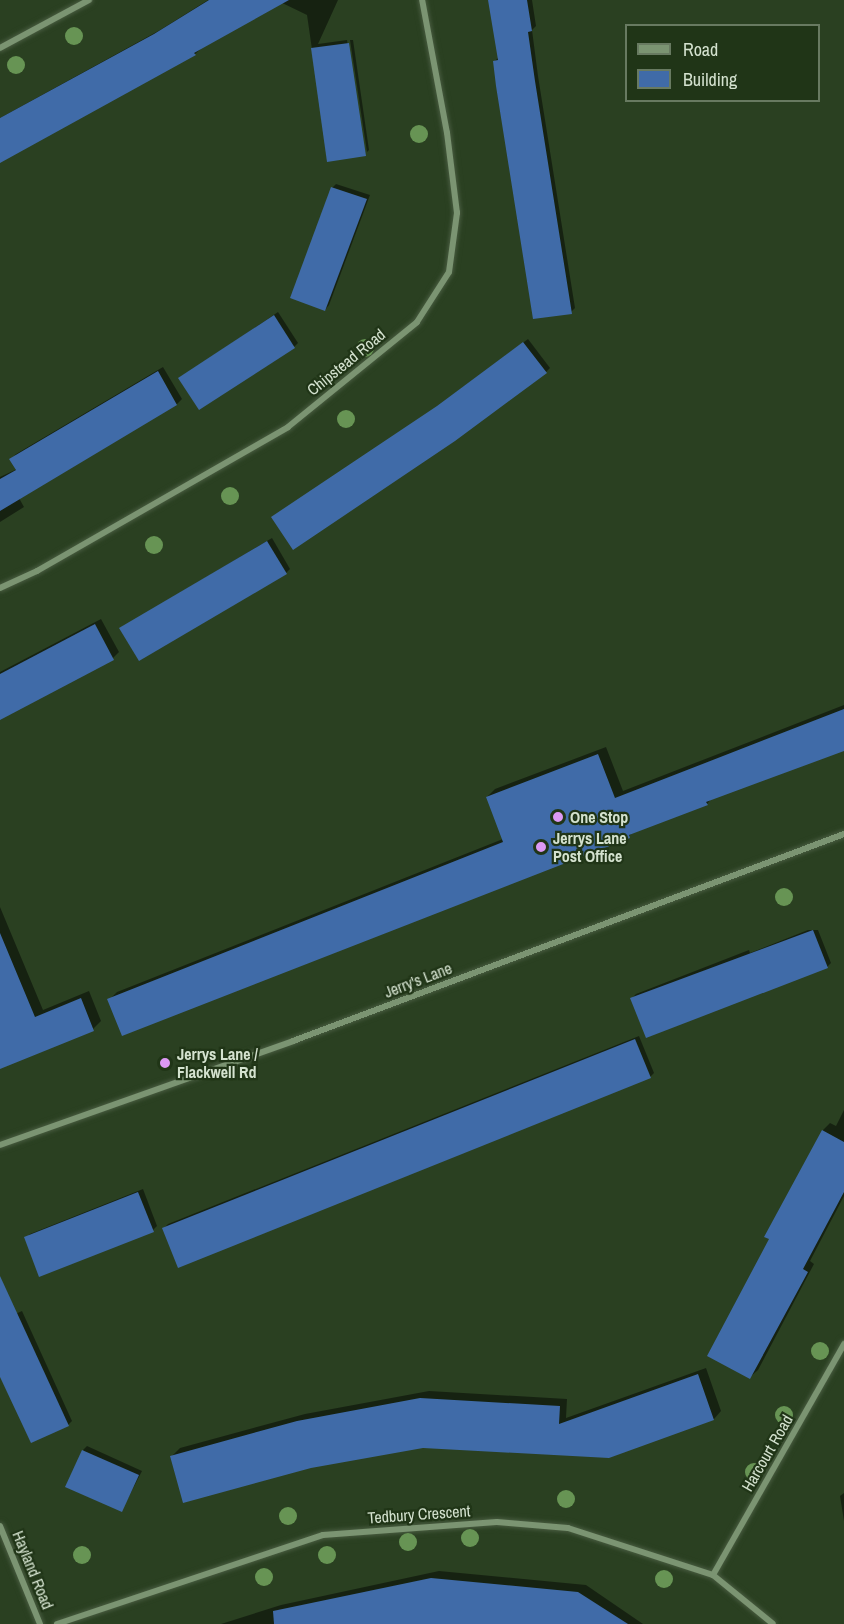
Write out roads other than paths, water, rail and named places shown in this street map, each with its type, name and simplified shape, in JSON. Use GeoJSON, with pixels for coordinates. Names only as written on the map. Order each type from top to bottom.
{"type":"FeatureCollection","features":[{"type":"Feature","properties":{"kind":"street"},"geometry":{"type":"LineString","coordinates":[[0,48],[89,0]]}},
{"type":"Feature","properties":{"kind":"street","name":"Chipstead Road"},"geometry":{"type":"LineString","coordinates":[[0,588],[37,571],[288,427],[417,322],[449,272],[457,213],[447,133],[422,0]]}},
{"type":"Feature","properties":{"kind":"street","name":"Jerry's Lane"},"geometry":{"type":"LineString","coordinates":[[0,1145],[293,1041],[844,834]]}},
{"type":"Feature","properties":{"kind":"street","name":"Harcourt Road"},"geometry":{"type":"LineString","coordinates":[[713,1575],[844,1344]]}},
{"type":"Feature","properties":{"kind":"street","name":"Tedbury Crescent"},"geometry":{"type":"LineString","coordinates":[[57,1624],[323,1535],[497,1522],[568,1528],[713,1575],[773,1624]]}},
{"type":"Feature","properties":{"kind":"street","name":"Hayland Road"},"geometry":{"type":"LineString","coordinates":[[0,1526],[40,1624]]}},
{"type":"Feature","properties":{"kind":"place","name":"One Stop"},"geometry":{"type":"Point","coordinates":[558,817]}},
{"type":"Feature","properties":{"kind":"place","name":"Jerrys Lane Post Office"},"geometry":{"type":"Point","coordinates":[541,847]}},
{"type":"Feature","properties":{"kind":"place","name":"Jerrys Lane / Flackwell Rd"},"geometry":{"type":"Point","coordinates":[165,1063]}}]}
